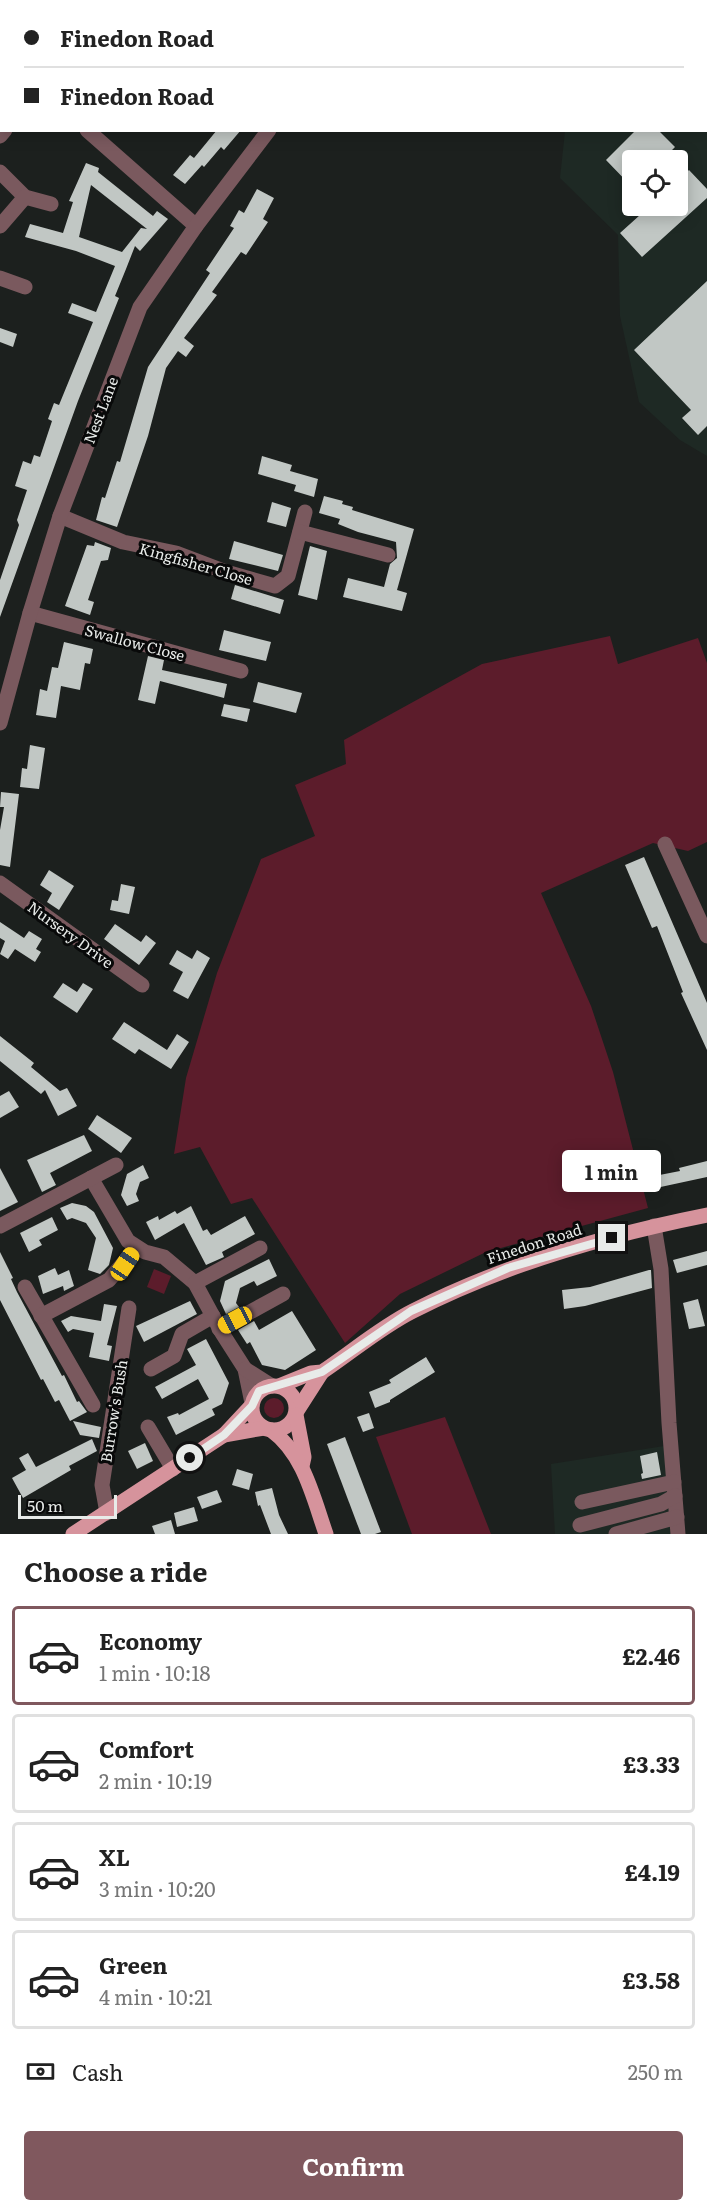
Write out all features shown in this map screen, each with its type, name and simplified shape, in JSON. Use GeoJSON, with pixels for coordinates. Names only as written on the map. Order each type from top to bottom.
{"type":"FeatureCollection","features":[{"type":"Feature","properties":{"kind":"main road","name":"Finedon Road"},"geometry":{"type":"LineString","coordinates":[[275,1386],[322,1372],[411,1311],[508,1268],[654,1226],[707,1215]]}},
{"type":"Feature","properties":{"kind":"main road","name":"Finedon Road"},"geometry":{"type":"LineString","coordinates":[[296,1413],[322,1372]]}},
{"type":"Feature","properties":{"kind":"main road"},"geometry":{"type":"LineString","coordinates":[[73,1534],[224,1435],[252,1404],[259,1391],[275,1386],[290,1392],[304,1457],[302,1466]]}},
{"type":"Feature","properties":{"kind":"main road"},"geometry":{"type":"LineString","coordinates":[[252,1404],[254,1419],[284,1442],[302,1466],[326,1534]]}},
{"type":"Feature","properties":{"kind":"main road"},"geometry":{"type":"LineString","coordinates":[[224,1435],[289,1425],[296,1413]]}},
{"type":"Feature","properties":{"kind":"street"},"geometry":{"type":"LineString","coordinates":[[89,132],[196,226]]}},
{"type":"Feature","properties":{"kind":"street","name":"Nest Lane"},"geometry":{"type":"LineString","coordinates":[[0,723],[30,613],[60,516],[140,307],[196,226],[267,132]]}},
{"type":"Feature","properties":{"kind":"street"},"geometry":{"type":"LineString","coordinates":[[0,172],[25,197],[51,204]]}},
{"type":"Feature","properties":{"kind":"street"},"geometry":{"type":"LineString","coordinates":[[0,226],[25,197]]}},
{"type":"Feature","properties":{"kind":"street"},"geometry":{"type":"LineString","coordinates":[[0,279],[25,287]]}},
{"type":"Feature","properties":{"kind":"street","name":"Kingfisher Close"},"geometry":{"type":"LineString","coordinates":[[60,516],[123,542],[176,553],[226,572],[275,586],[288,576],[305,512]]}},
{"type":"Feature","properties":{"kind":"street"},"geometry":{"type":"LineString","coordinates":[[300,532],[388,555]]}},
{"type":"Feature","properties":{"kind":"street","name":"Swallow Close"},"geometry":{"type":"LineString","coordinates":[[30,613],[241,671]]}},
{"type":"Feature","properties":{"kind":"street"},"geometry":{"type":"LineString","coordinates":[[665,844],[707,936]]}},
{"type":"Feature","properties":{"kind":"street","name":"Nursery Drive"},"geometry":{"type":"LineString","coordinates":[[0,883],[142,985]]}},
{"type":"Feature","properties":{"kind":"street"},"geometry":{"type":"LineString","coordinates":[[0,1226],[116,1165]]}},
{"type":"Feature","properties":{"kind":"street"},"geometry":{"type":"LineString","coordinates":[[91,1178],[128,1241],[136,1248],[164,1257],[195,1283],[245,1369],[252,1404]]}},
{"type":"Feature","properties":{"kind":"street"},"geometry":{"type":"LineString","coordinates":[[654,1226],[661,1269],[678,1534]]}},
{"type":"Feature","properties":{"kind":"street"},"geometry":{"type":"LineString","coordinates":[[41,1316],[110,1280],[136,1248]]}},
{"type":"Feature","properties":{"kind":"street"},"geometry":{"type":"LineString","coordinates":[[195,1283],[260,1248]]}},
{"type":"Feature","properties":{"kind":"street"},"geometry":{"type":"LineString","coordinates":[[25,1287],[93,1405]]}},
{"type":"Feature","properties":{"kind":"street"},"geometry":{"type":"LineString","coordinates":[[151,1369],[174,1356],[182,1334],[283,1294]]}},
{"type":"Feature","properties":{"kind":"street","name":"Burrow's Bush"},"geometry":{"type":"LineString","coordinates":[[107,1513],[102,1485],[129,1308]]}},
{"type":"Feature","properties":{"kind":"street"},"geometry":{"type":"LineString","coordinates":[[245,1369],[275,1386]]}},
{"type":"Feature","properties":{"kind":"street"},"geometry":{"type":"LineString","coordinates":[[148,1427],[173,1469]]}},
{"type":"Feature","properties":{"kind":"street"},"geometry":{"type":"LineString","coordinates":[[582,1502],[674,1489]]}},
{"type":"Feature","properties":{"kind":"street"},"geometry":{"type":"LineString","coordinates":[[580,1525],[661,1504],[674,1489]]}},
{"type":"Feature","properties":{"kind":"street"},"geometry":{"type":"LineString","coordinates":[[616,1534],[677,1517]]}},
{"type":"Feature","properties":{"kind":"shaded area"},"geometry":{"type":"Polygon","coordinates":[[[565,132],[707,132],[707,456],[680,440],[639,402],[620,316],[618,235],[560,178],[565,132]]]}},
{"type":"Feature","properties":{"kind":"shaded area"},"geometry":{"type":"Polygon","coordinates":[[[610,636],[618,664],[698,638],[707,663],[707,842],[688,851],[653,843],[541,893],[591,1006],[613,1072],[648,1208],[486,1252],[400,1294],[345,1343],[252,1198],[231,1204],[200,1147],[174,1154],[186,1078],[217,973],[261,859],[315,836],[295,785],[346,764],[344,740],[482,664],[610,636]]]}},
{"type":"Feature","properties":{"kind":"shaded area"},"geometry":{"type":"Polygon","coordinates":[[[154,1269],[171,1276],[164,1294],[147,1287],[154,1269]]]}},
{"type":"Feature","properties":{"kind":"shaded area"},"geometry":{"type":"Polygon","coordinates":[[[274,1398],[281,1401],[284,1408],[281,1415],[274,1418],[267,1415],[264,1408],[267,1401],[274,1398]]]}},
{"type":"Feature","properties":{"kind":"shaded area"},"geometry":{"type":"Polygon","coordinates":[[[445,1417],[491,1534],[412,1534],[376,1437],[445,1417]]]}},
{"type":"Feature","properties":{"kind":"shaded area"},"geometry":{"type":"Polygon","coordinates":[[[664,1446],[671,1534],[555,1534],[551,1464],[664,1446]]]}},
{"type":"Feature","properties":{"kind":"building"},"geometry":{"type":"Polygon","coordinates":[[[215,132],[239,132],[224,150],[221,147],[185,184],[173,175],[190,155],[194,158],[215,132]]]}},
{"type":"Feature","properties":{"kind":"building"},"geometry":{"type":"Polygon","coordinates":[[[634,132],[660,132],[675,147],[672,150],[622,150],[622,177],[606,160],[634,132]]]}},
{"type":"Feature","properties":{"kind":"building"},"geometry":{"type":"Polygon","coordinates":[[[86,163],[99,168],[98,172],[153,216],[157,211],[168,219],[140,251],[135,246],[115,296],[119,298],[78,401],[0,617],[0,580],[19,525],[17,520],[27,490],[15,486],[23,461],[31,464],[34,455],[40,457],[52,421],[48,419],[54,403],[59,405],[93,322],[68,313],[72,303],[96,312],[115,266],[76,251],[25,237],[30,224],[63,233],[73,202],[69,201],[86,163]],[[91,185],[79,237],[122,252],[141,228],[147,229],[91,185]]]}},
{"type":"Feature","properties":{"kind":"building"},"geometry":{"type":"Polygon","coordinates":[[[688,171],[707,189],[707,198],[688,215],[688,171]]]}},
{"type":"Feature","properties":{"kind":"building"},"geometry":{"type":"Polygon","coordinates":[[[257,189],[274,198],[263,219],[268,222],[246,255],[241,252],[212,292],[217,295],[184,338],[194,346],[186,357],[178,351],[166,368],[148,436],[117,527],[96,520],[102,497],[105,498],[117,461],[120,462],[148,367],[210,273],[206,270],[234,228],[230,226],[239,210],[244,213],[257,189]]]}},
{"type":"Feature","properties":{"kind":"building"},"geometry":{"type":"Polygon","coordinates":[[[639,216],[687,216],[642,257],[620,233],[639,216]]]}},
{"type":"Feature","properties":{"kind":"building"},"geometry":{"type":"Polygon","coordinates":[[[707,281],[707,426],[698,435],[682,418],[691,410],[634,350],[707,281]]]}},
{"type":"Feature","properties":{"kind":"building"},"geometry":{"type":"Polygon","coordinates":[[[0,328],[17,334],[13,347],[0,342],[0,328]]]}},
{"type":"Feature","properties":{"kind":"building"},"geometry":{"type":"Polygon","coordinates":[[[262,456],[292,465],[290,471],[318,479],[314,497],[294,491],[296,485],[258,474],[262,456]]]}},
{"type":"Feature","properties":{"kind":"building"},"geometry":{"type":"Polygon","coordinates":[[[324,496],[343,501],[342,504],[353,507],[352,510],[414,529],[397,590],[407,593],[402,611],[343,597],[348,578],[384,587],[390,564],[397,558],[396,542],[358,532],[338,524],[340,519],[319,513],[324,496]]]}},
{"type":"Feature","properties":{"kind":"building"},"geometry":{"type":"Polygon","coordinates":[[[272,502],[291,508],[286,527],[267,522],[272,502]]]}},
{"type":"Feature","properties":{"kind":"building"},"geometry":{"type":"Polygon","coordinates":[[[234,541],[283,555],[278,571],[229,559],[234,541]]]}},
{"type":"Feature","properties":{"kind":"building"},"geometry":{"type":"Polygon","coordinates":[[[95,542],[111,548],[108,560],[101,561],[88,600],[94,602],[90,615],[65,606],[87,545],[94,546],[95,542]]]}},
{"type":"Feature","properties":{"kind":"building"},"geometry":{"type":"Polygon","coordinates":[[[310,546],[327,551],[317,600],[298,595],[310,546]]]}},
{"type":"Feature","properties":{"kind":"building"},"geometry":{"type":"Polygon","coordinates":[[[235,585],[284,600],[280,614],[231,599],[235,585]]]}},
{"type":"Feature","properties":{"kind":"building"},"geometry":{"type":"Polygon","coordinates":[[[224,630],[271,642],[266,661],[219,650],[224,630]]]}},
{"type":"Feature","properties":{"kind":"building"},"geometry":{"type":"Polygon","coordinates":[[[64,642],[93,649],[90,664],[85,663],[80,690],[61,686],[56,718],[36,715],[40,689],[47,691],[52,667],[58,668],[64,642]]]}},
{"type":"Feature","properties":{"kind":"building"},"geometry":{"type":"Polygon","coordinates":[[[148,656],[164,660],[162,670],[227,684],[224,698],[160,681],[155,704],[138,700],[148,656]]]}},
{"type":"Feature","properties":{"kind":"building"},"geometry":{"type":"Polygon","coordinates":[[[258,682],[302,693],[296,713],[253,702],[258,682]]]}},
{"type":"Feature","properties":{"kind":"building"},"geometry":{"type":"Polygon","coordinates":[[[224,704],[250,709],[247,722],[221,716],[224,704]]]}},
{"type":"Feature","properties":{"kind":"building"},"geometry":{"type":"Polygon","coordinates":[[[30,745],[45,748],[39,789],[20,787],[22,768],[27,769],[30,745]]]}},
{"type":"Feature","properties":{"kind":"building"},"geometry":{"type":"Polygon","coordinates":[[[1,792],[19,794],[10,867],[0,865],[0,830],[4,807],[0,807],[1,792]]]}},
{"type":"Feature","properties":{"kind":"building"},"geometry":{"type":"Polygon","coordinates":[[[644,857],[707,1003],[707,1050],[681,993],[683,992],[657,926],[652,928],[625,865],[644,857]]]}},
{"type":"Feature","properties":{"kind":"building"},"geometry":{"type":"Polygon","coordinates":[[[49,870],[74,886],[59,910],[47,902],[52,893],[40,885],[49,870]]]}},
{"type":"Feature","properties":{"kind":"building"},"geometry":{"type":"Polygon","coordinates":[[[121,884],[135,887],[129,914],[110,910],[112,900],[118,901],[121,884]]]}},
{"type":"Feature","properties":{"kind":"building"},"geometry":{"type":"Polygon","coordinates":[[[0,922],[24,938],[29,931],[42,939],[36,949],[41,952],[35,962],[15,949],[8,959],[0,954],[5,941],[0,938],[0,922]]]}},
{"type":"Feature","properties":{"kind":"building"},"geometry":{"type":"Polygon","coordinates":[[[115,924],[141,942],[146,935],[156,943],[139,965],[104,939],[115,924]]]}},
{"type":"Feature","properties":{"kind":"building"},"geometry":{"type":"Polygon","coordinates":[[[177,950],[192,959],[197,950],[210,958],[188,999],[173,991],[183,972],[169,964],[177,950]]]}},
{"type":"Feature","properties":{"kind":"building"},"geometry":{"type":"Polygon","coordinates":[[[63,983],[77,992],[83,983],[93,989],[77,1013],[53,997],[63,983]]]}},
{"type":"Feature","properties":{"kind":"building"},"geometry":{"type":"Polygon","coordinates":[[[124,1022],[167,1050],[177,1034],[189,1042],[171,1069],[139,1049],[135,1054],[112,1039],[124,1022]]]}},
{"type":"Feature","properties":{"kind":"building"},"geometry":{"type":"Polygon","coordinates":[[[0,1036],[34,1063],[31,1067],[60,1091],[67,1088],[77,1106],[58,1116],[45,1090],[41,1094],[0,1061],[0,1036]]]}},
{"type":"Feature","properties":{"kind":"building"},"geometry":{"type":"Polygon","coordinates":[[[9,1091],[19,1107],[0,1118],[0,1096],[9,1091]]]}},
{"type":"Feature","properties":{"kind":"building"},"geometry":{"type":"Polygon","coordinates":[[[97,1115],[132,1138],[121,1153],[88,1129],[97,1115]]]}},
{"type":"Feature","properties":{"kind":"building"},"geometry":{"type":"Polygon","coordinates":[[[84,1135],[92,1151],[50,1173],[56,1185],[42,1192],[27,1160],[84,1135]]]}},
{"type":"Feature","properties":{"kind":"building"},"geometry":{"type":"Polygon","coordinates":[[[707,1161],[707,1177],[642,1191],[639,1179],[680,1171],[679,1168],[707,1161]]]}},
{"type":"Feature","properties":{"kind":"building"},"geometry":{"type":"Polygon","coordinates":[[[143,1165],[149,1178],[140,1182],[136,1194],[139,1201],[127,1206],[121,1195],[127,1174],[143,1165]]]}},
{"type":"Feature","properties":{"kind":"building"},"geometry":{"type":"Polygon","coordinates":[[[0,1168],[18,1202],[0,1211],[0,1168]]]}},
{"type":"Feature","properties":{"kind":"building"},"geometry":{"type":"Polygon","coordinates":[[[72,1203],[86,1206],[94,1212],[113,1248],[109,1265],[100,1274],[88,1270],[96,1238],[86,1223],[72,1218],[67,1220],[60,1208],[72,1203]]]}},
{"type":"Feature","properties":{"kind":"building"},"geometry":{"type":"Polygon","coordinates":[[[191,1206],[203,1231],[207,1229],[211,1235],[245,1216],[255,1234],[222,1252],[224,1257],[206,1265],[184,1223],[155,1240],[146,1222],[158,1216],[159,1220],[175,1211],[177,1214],[191,1206]]]}},
{"type":"Feature","properties":{"kind":"building"},"geometry":{"type":"Polygon","coordinates":[[[52,1217],[58,1230],[39,1240],[42,1245],[29,1252],[20,1233],[52,1217]]]}},
{"type":"Feature","properties":{"kind":"building"},"geometry":{"type":"Polygon","coordinates":[[[707,1251],[707,1265],[677,1273],[673,1260],[707,1251]]]}},
{"type":"Feature","properties":{"kind":"building"},"geometry":{"type":"Polygon","coordinates":[[[0,1252],[17,1292],[62,1376],[64,1375],[77,1402],[79,1401],[87,1412],[70,1421],[59,1400],[55,1402],[43,1379],[41,1380],[0,1300],[0,1252]]]}},
{"type":"Feature","properties":{"kind":"building"},"geometry":{"type":"Polygon","coordinates":[[[269,1259],[277,1276],[257,1286],[254,1281],[240,1288],[236,1303],[239,1307],[226,1314],[220,1301],[225,1281],[269,1259]]]}},
{"type":"Feature","properties":{"kind":"building"},"geometry":{"type":"Polygon","coordinates":[[[55,1268],[58,1275],[69,1270],[74,1286],[64,1291],[63,1286],[43,1294],[38,1276],[55,1268]]]}},
{"type":"Feature","properties":{"kind":"building"},"geometry":{"type":"Polygon","coordinates":[[[651,1270],[652,1288],[585,1306],[564,1309],[562,1290],[590,1287],[651,1270]]]}},
{"type":"Feature","properties":{"kind":"building"},"geometry":{"type":"Polygon","coordinates":[[[698,1299],[705,1326],[689,1329],[683,1303],[698,1299]]]}},
{"type":"Feature","properties":{"kind":"building"},"geometry":{"type":"Polygon","coordinates":[[[190,1301],[197,1314],[144,1342],[136,1326],[190,1301]]]}},
{"type":"Feature","properties":{"kind":"building"},"geometry":{"type":"Polygon","coordinates":[[[104,1304],[117,1306],[107,1345],[112,1346],[109,1361],[89,1357],[94,1333],[73,1329],[68,1332],[61,1321],[71,1316],[101,1321],[104,1304]]]}},
{"type":"Feature","properties":{"kind":"building"},"geometry":{"type":"Polygon","coordinates":[[[292,1311],[316,1350],[285,1370],[262,1365],[250,1342],[247,1344],[238,1330],[254,1321],[259,1330],[292,1311]]]}},
{"type":"Feature","properties":{"kind":"building"},"geometry":{"type":"Polygon","coordinates":[[[206,1339],[229,1383],[222,1404],[212,1409],[215,1415],[176,1435],[167,1417],[178,1413],[179,1415],[209,1399],[198,1379],[162,1399],[155,1387],[196,1365],[187,1349],[206,1339]]]}},
{"type":"Feature","properties":{"kind":"building"},"geometry":{"type":"Polygon","coordinates":[[[426,1357],[435,1372],[390,1402],[375,1408],[369,1392],[391,1383],[389,1380],[426,1357]]]}},
{"type":"Feature","properties":{"kind":"building"},"geometry":{"type":"Polygon","coordinates":[[[369,1413],[374,1428],[363,1432],[357,1417],[369,1413]]]}},
{"type":"Feature","properties":{"kind":"building"},"geometry":{"type":"Polygon","coordinates":[[[73,1421],[101,1427],[99,1438],[80,1435],[73,1421]]]}},
{"type":"Feature","properties":{"kind":"building"},"geometry":{"type":"Polygon","coordinates":[[[345,1437],[381,1532],[361,1534],[327,1444],[345,1437]]]}},
{"type":"Feature","properties":{"kind":"building"},"geometry":{"type":"Polygon","coordinates":[[[92,1439],[97,1451],[69,1466],[71,1470],[23,1498],[12,1478],[26,1470],[19,1458],[28,1453],[36,1467],[92,1439]]]}},
{"type":"Feature","properties":{"kind":"building"},"geometry":{"type":"Polygon","coordinates":[[[145,1443],[153,1461],[137,1469],[128,1451],[145,1443]]]}},
{"type":"Feature","properties":{"kind":"building"},"geometry":{"type":"Polygon","coordinates":[[[657,1452],[661,1475],[642,1479],[640,1456],[657,1452]]]}},
{"type":"Feature","properties":{"kind":"building"},"geometry":{"type":"Polygon","coordinates":[[[237,1469],[253,1474],[249,1490],[232,1485],[237,1469]]]}},
{"type":"Feature","properties":{"kind":"building"},"geometry":{"type":"Polygon","coordinates":[[[272,1488],[279,1515],[288,1534],[271,1534],[260,1505],[258,1506],[255,1492],[272,1488]]]}},
{"type":"Feature","properties":{"kind":"building"},"geometry":{"type":"Polygon","coordinates":[[[217,1490],[222,1502],[202,1509],[197,1497],[217,1490]]]}},
{"type":"Feature","properties":{"kind":"building"},"geometry":{"type":"Polygon","coordinates":[[[194,1507],[198,1521],[177,1527],[174,1513],[194,1507]]]}},
{"type":"Feature","properties":{"kind":"building"},"geometry":{"type":"Polygon","coordinates":[[[171,1520],[175,1534],[155,1534],[152,1526],[171,1520]]]}},
{"type":"Feature","properties":{"kind":"route"},"geometry":{"type":"LineString","coordinates":[[190,1458],[224,1435],[234,1422],[252,1406],[259,1391],[279,1386],[311,1373],[322,1372],[411,1311],[508,1268],[612,1238]]}}]}
